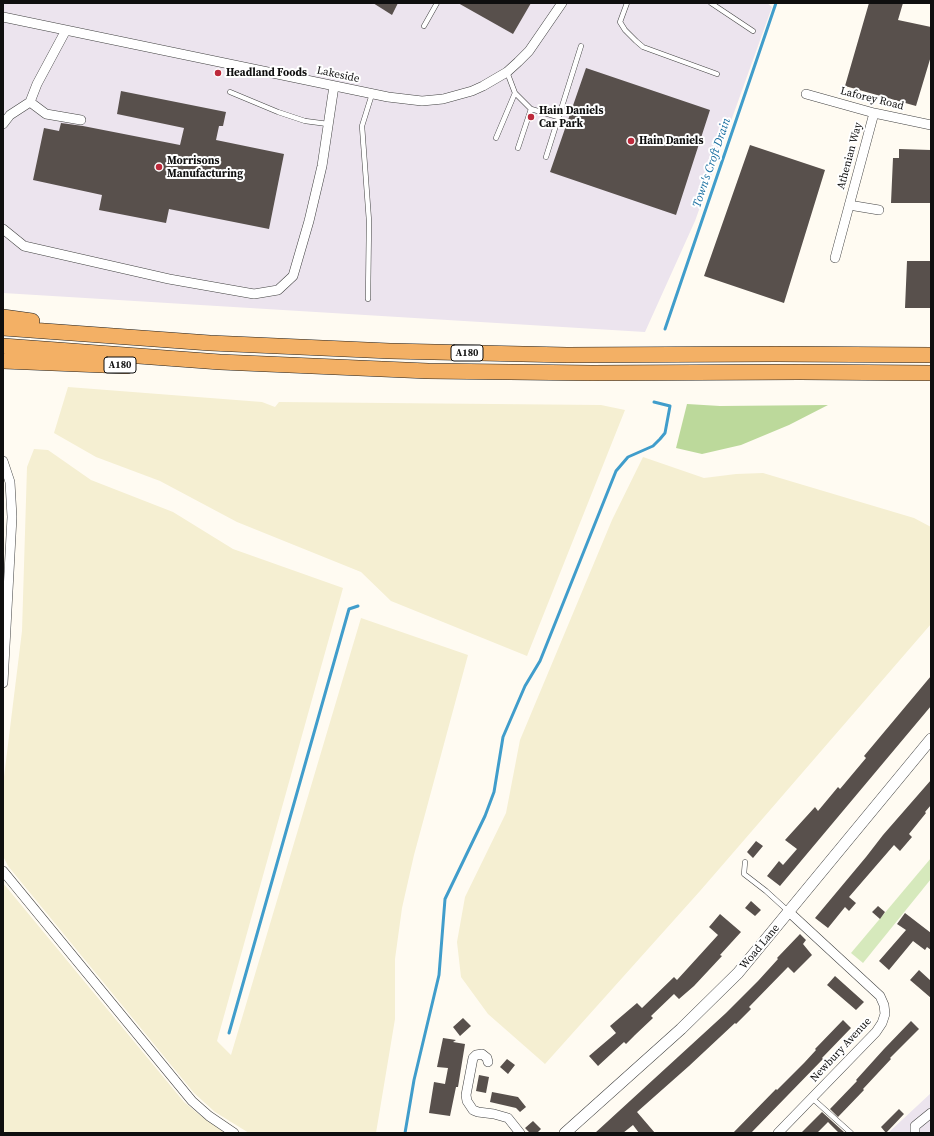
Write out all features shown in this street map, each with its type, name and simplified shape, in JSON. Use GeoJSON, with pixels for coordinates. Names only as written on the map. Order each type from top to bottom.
{"type":"FeatureCollection","features":[{"type":"Feature","properties":{"kind":"highway","name":"A180"},"geometry":{"type":"LineString","coordinates":[[3,317],[144,332],[362,350]]}},
{"type":"Feature","properties":{"kind":"highway","name":"A180"},"geometry":{"type":"LineString","coordinates":[[3,328],[210,343],[362,350],[567,355],[931,355]]}},
{"type":"Feature","properties":{"kind":"highway","name":"A180"},"geometry":{"type":"LineString","coordinates":[[3,346],[151,358],[369,369],[501,372],[931,373]]}},
{"type":"Feature","properties":{"kind":"highway","name":"A180"},"geometry":{"type":"LineString","coordinates":[[3,361],[132,366],[238,363]]}},
{"type":"Feature","properties":{"kind":"street","name":"Lakeside"},"geometry":{"type":"LineString","coordinates":[[3,17],[372,94],[406,100],[422,101],[443,99],[472,91],[507,72],[529,51],[541,36],[562,3]]}},
{"type":"Feature","properties":{"kind":"street"},"geometry":{"type":"LineString","coordinates":[[3,124],[10,115],[30,102],[37,84],[66,30]]}},
{"type":"Feature","properties":{"kind":"street"},"geometry":{"type":"LineString","coordinates":[[3,228],[24,246],[168,279],[254,294],[278,290],[293,276],[311,214],[322,166],[334,86]]}},
{"type":"Feature","properties":{"kind":"street","name":"Laforey Road"},"geometry":{"type":"LineString","coordinates":[[806,94],[874,113],[931,125]]}},
{"type":"Feature","properties":{"kind":"street"},"geometry":{"type":"LineString","coordinates":[[30,102],[46,114],[81,120]]}},
{"type":"Feature","properties":{"kind":"street","name":"Athenian Way"},"geometry":{"type":"LineString","coordinates":[[835,258],[874,113]]}},
{"type":"Feature","properties":{"kind":"street","name":"Athenian Way"},"geometry":{"type":"LineString","coordinates":[[850,205],[879,210]]}},
{"type":"Feature","properties":{"kind":"street"},"geometry":{"type":"LineString","coordinates":[[3,461],[10,482],[12,517],[3,683]]}},
{"type":"Feature","properties":{"kind":"street","name":"Woad Lane"},"geometry":{"type":"LineString","coordinates":[[564,1133],[693,1018],[738,974],[931,739]]}},
{"type":"Feature","properties":{"kind":"street"},"geometry":{"type":"LineString","coordinates":[[3,871],[192,1101],[209,1116],[234,1133]]}},
{"type":"Feature","properties":{"kind":"street","name":"Newbury Avenue"},"geometry":{"type":"LineString","coordinates":[[778,1133],[876,1032],[882,1023],[885,1014],[884,1004],[880,996],[789,912]]}},
{"type":"Feature","properties":{"kind":"street"},"geometry":{"type":"LineString","coordinates":[[488,1062],[482,1054],[476,1055],[473,1058],[466,1095],[467,1101],[474,1110],[478,1112],[508,1118],[520,1133]]}},
{"type":"Feature","properties":{"kind":"street"},"geometry":{"type":"LineString","coordinates":[[915,1133],[915,1126],[931,1113]]}},
{"type":"Feature","properties":{"kind":"lane"},"geometry":{"type":"LineString","coordinates":[[424,26],[436,3]]}},
{"type":"Feature","properties":{"kind":"lane"},"geometry":{"type":"LineString","coordinates":[[627,3],[620,22],[625,30],[636,41],[644,47],[718,74]]}},
{"type":"Feature","properties":{"kind":"lane"},"geometry":{"type":"LineString","coordinates":[[711,3],[753,31]]}},
{"type":"Feature","properties":{"kind":"lane"},"geometry":{"type":"LineString","coordinates":[[546,157],[581,46]]}},
{"type":"Feature","properties":{"kind":"lane"},"geometry":{"type":"LineString","coordinates":[[507,72],[515,93],[531,108],[558,117]]}},
{"type":"Feature","properties":{"kind":"lane"},"geometry":{"type":"LineString","coordinates":[[230,92],[278,112],[305,121],[329,124]]}},
{"type":"Feature","properties":{"kind":"lane"},"geometry":{"type":"LineString","coordinates":[[496,138],[515,93]]}},
{"type":"Feature","properties":{"kind":"lane"},"geometry":{"type":"LineString","coordinates":[[368,299],[369,221],[362,126],[372,94]]}},
{"type":"Feature","properties":{"kind":"lane"},"geometry":{"type":"LineString","coordinates":[[518,148],[531,108]]}},
{"type":"Feature","properties":{"kind":"lane"},"geometry":{"type":"LineString","coordinates":[[745,862],[744,874],[766,891],[789,912]]}},
{"type":"Feature","properties":{"kind":"lane"},"geometry":{"type":"LineString","coordinates":[[812,1098],[851,1133]]}},
{"type":"Feature","properties":{"kind":"shaded area"},"geometry":{"type":"Polygon","coordinates":[[[3,3],[767,3],[772,7],[695,221],[645,332],[3,293],[3,3]]]}},
{"type":"Feature","properties":{"kind":"shaded area"},"geometry":{"type":"Polygon","coordinates":[[[68,387],[262,402],[275,407],[279,402],[601,405],[625,410],[527,656],[391,601],[361,572],[237,522],[160,481],[96,457],[54,433],[68,387]]]}},
{"type":"Feature","properties":{"kind":"shaded area"},"geometry":{"type":"Polygon","coordinates":[[[34,449],[48,450],[91,480],[173,512],[233,549],[343,588],[217,1041],[231,1055],[361,618],[468,655],[414,855],[402,908],[395,959],[395,1019],[376,1133],[249,1133],[215,1112],[194,1093],[8,866],[3,856],[3,785],[22,631],[27,467],[34,449]]]}},
{"type":"Feature","properties":{"kind":"shaded area"},"geometry":{"type":"Polygon","coordinates":[[[643,457],[704,478],[736,474],[763,473],[914,518],[931,527],[931,624],[700,891],[545,1064],[488,1014],[461,977],[457,942],[465,897],[506,813],[520,740],[612,520],[643,457]]]}},
{"type":"Feature","properties":{"kind":"shaded area"},"geometry":{"type":"Polygon","coordinates":[[[3,883],[184,1102],[226,1133],[3,1133],[3,883]]]}},
{"type":"Feature","properties":{"kind":"shaded area"},"geometry":{"type":"Polygon","coordinates":[[[931,1093],[931,1133],[888,1133],[931,1093]]]}},
{"type":"Feature","properties":{"kind":"green space"},"geometry":{"type":"Polygon","coordinates":[[[687,404],[720,406],[828,405],[789,425],[741,445],[702,454],[676,448],[687,404]]]}},
{"type":"Feature","properties":{"kind":"green space"},"geometry":{"type":"Polygon","coordinates":[[[931,858],[931,879],[863,963],[851,953],[931,858]]]}},
{"type":"Feature","properties":{"kind":"building"},"geometry":{"type":"Polygon","coordinates":[[[373,3],[398,3],[392,15],[373,3]]]}},
{"type":"Feature","properties":{"kind":"building"},"geometry":{"type":"Polygon","coordinates":[[[458,3],[531,3],[513,34],[458,3]]]}},
{"type":"Feature","properties":{"kind":"building"},"geometry":{"type":"Polygon","coordinates":[[[869,3],[903,3],[898,20],[931,27],[931,56],[916,106],[845,86],[869,3]]]}},
{"type":"Feature","properties":{"kind":"building","name":"Hain Daniels"},"geometry":{"type":"Polygon","coordinates":[[[586,68],[710,110],[676,215],[550,172],[586,68]]]}},
{"type":"Feature","properties":{"kind":"building","name":"Morrisons Manufacturing"},"geometry":{"type":"Polygon","coordinates":[[[121,91],[226,112],[223,126],[219,126],[216,140],[284,154],[269,229],[169,209],[166,223],[99,210],[102,195],[33,180],[44,128],[59,131],[61,123],[180,145],[184,128],[117,114],[121,91]]]}},
{"type":"Feature","properties":{"kind":"building"},"geometry":{"type":"Polygon","coordinates":[[[750,145],[825,170],[784,303],[704,276],[750,145]]]}},
{"type":"Feature","properties":{"kind":"building"},"geometry":{"type":"Polygon","coordinates":[[[899,149],[931,150],[931,203],[891,203],[893,158],[899,158],[899,149]]]}},
{"type":"Feature","properties":{"kind":"building"},"geometry":{"type":"Polygon","coordinates":[[[907,261],[931,261],[931,308],[905,308],[907,261]]]}},
{"type":"Feature","properties":{"kind":"building"},"geometry":{"type":"Polygon","coordinates":[[[931,676],[931,706],[780,886],[767,876],[779,861],[783,865],[797,849],[785,840],[815,807],[818,811],[838,787],[840,789],[866,758],[864,756],[931,676]]]}},
{"type":"Feature","properties":{"kind":"building"},"geometry":{"type":"Polygon","coordinates":[[[931,780],[931,805],[909,834],[912,837],[900,851],[894,845],[849,897],[856,903],[849,911],[845,907],[828,928],[815,918],[883,835],[931,780]]]}},
{"type":"Feature","properties":{"kind":"building"},"geometry":{"type":"Polygon","coordinates":[[[756,841],[763,846],[753,858],[747,852],[756,841]]]}},
{"type":"Feature","properties":{"kind":"building"},"geometry":{"type":"Polygon","coordinates":[[[751,901],[761,910],[755,916],[745,908],[751,901]]]}},
{"type":"Feature","properties":{"kind":"building"},"geometry":{"type":"Polygon","coordinates":[[[878,906],[885,912],[880,919],[872,912],[878,906]]]}},
{"type":"Feature","properties":{"kind":"building"},"geometry":{"type":"Polygon","coordinates":[[[905,913],[931,933],[931,950],[927,947],[925,950],[913,941],[889,970],[879,961],[906,930],[897,924],[905,913]]]}},
{"type":"Feature","properties":{"kind":"building"},"geometry":{"type":"Polygon","coordinates":[[[720,914],[741,932],[720,955],[722,956],[694,986],[679,999],[674,994],[651,1016],[653,1018],[626,1044],[624,1042],[598,1066],[589,1056],[616,1033],[610,1026],[637,1003],[642,1008],[674,977],[677,980],[718,935],[709,927],[720,914]]]}},
{"type":"Feature","properties":{"kind":"building"},"geometry":{"type":"Polygon","coordinates":[[[800,934],[806,940],[803,944],[812,955],[794,973],[788,967],[749,1007],[751,1009],[736,1024],[735,1023],[637,1112],[655,1133],[639,1133],[633,1125],[623,1133],[595,1133],[726,1013],[758,981],[800,934]]]}},
{"type":"Feature","properties":{"kind":"building"},"geometry":{"type":"Polygon","coordinates":[[[919,970],[931,981],[931,998],[910,980],[919,970]]]}},
{"type":"Feature","properties":{"kind":"building"},"geometry":{"type":"Polygon","coordinates":[[[835,976],[864,1002],[856,1010],[827,985],[835,976]]]}},
{"type":"Feature","properties":{"kind":"building"},"geometry":{"type":"Polygon","coordinates":[[[463,1018],[471,1026],[460,1036],[453,1027],[463,1018]]]}},
{"type":"Feature","properties":{"kind":"building"},"geometry":{"type":"Polygon","coordinates":[[[843,1020],[851,1028],[751,1133],[733,1133],[804,1063],[816,1050],[815,1049],[843,1020]]]}},
{"type":"Feature","properties":{"kind":"building"},"geometry":{"type":"Polygon","coordinates":[[[911,1021],[919,1029],[890,1058],[891,1059],[863,1089],[864,1090],[838,1117],[830,1109],[911,1021]]]}},
{"type":"Feature","properties":{"kind":"building"},"geometry":{"type":"Polygon","coordinates":[[[443,1038],[456,1040],[453,1042],[465,1044],[458,1087],[456,1087],[450,1116],[429,1113],[434,1082],[445,1084],[448,1068],[437,1067],[443,1038]]]}},
{"type":"Feature","properties":{"kind":"building"},"geometry":{"type":"Polygon","coordinates":[[[507,1059],[515,1065],[508,1074],[500,1067],[507,1059]]]}},
{"type":"Feature","properties":{"kind":"building"},"geometry":{"type":"Polygon","coordinates":[[[479,1075],[489,1077],[486,1093],[476,1091],[479,1075]]]}},
{"type":"Feature","properties":{"kind":"building"},"geometry":{"type":"Polygon","coordinates":[[[492,1092],[518,1097],[526,1107],[520,1112],[516,1108],[490,1102],[492,1092]]]}},
{"type":"Feature","properties":{"kind":"building"},"geometry":{"type":"Polygon","coordinates":[[[899,1109],[904,1114],[886,1133],[881,1127],[899,1109]]]}},
{"type":"Feature","properties":{"kind":"building"},"geometry":{"type":"Polygon","coordinates":[[[822,1112],[845,1133],[839,1133],[828,1122],[817,1133],[801,1133],[822,1112]]]}},
{"type":"Feature","properties":{"kind":"building"},"geometry":{"type":"Polygon","coordinates":[[[533,1121],[541,1129],[537,1133],[530,1133],[525,1128],[533,1121]]]}},
{"type":"Feature","properties":{"kind":"waterway","name":"Town's Croft Drain"},"geometry":{"type":"LineString","coordinates":[[665,329],[776,3]]}},
{"type":"Feature","properties":{"kind":"waterway"},"geometry":{"type":"LineString","coordinates":[[405,1133],[414,1080],[439,975],[445,899],[485,816],[494,792],[503,737],[525,686],[540,661],[616,471],[628,457],[653,446],[665,433],[670,406],[654,402]]}},
{"type":"Feature","properties":{"kind":"waterway"},"geometry":{"type":"LineString","coordinates":[[229,1033],[349,609],[358,606]]}},
{"type":"Feature","properties":{"kind":"place","name":"Headland Foods"},"geometry":{"type":"Point","coordinates":[218,73]}},
{"type":"Feature","properties":{"kind":"place","name":"Hain Daniels Car Park"},"geometry":{"type":"Point","coordinates":[531,117]}},
{"type":"Feature","properties":{"kind":"place","name":"Hain Daniels"},"geometry":{"type":"Point","coordinates":[631,141]}},
{"type":"Feature","properties":{"kind":"place","name":"Morrisons Manufacturing"},"geometry":{"type":"Point","coordinates":[159,167]}}]}
